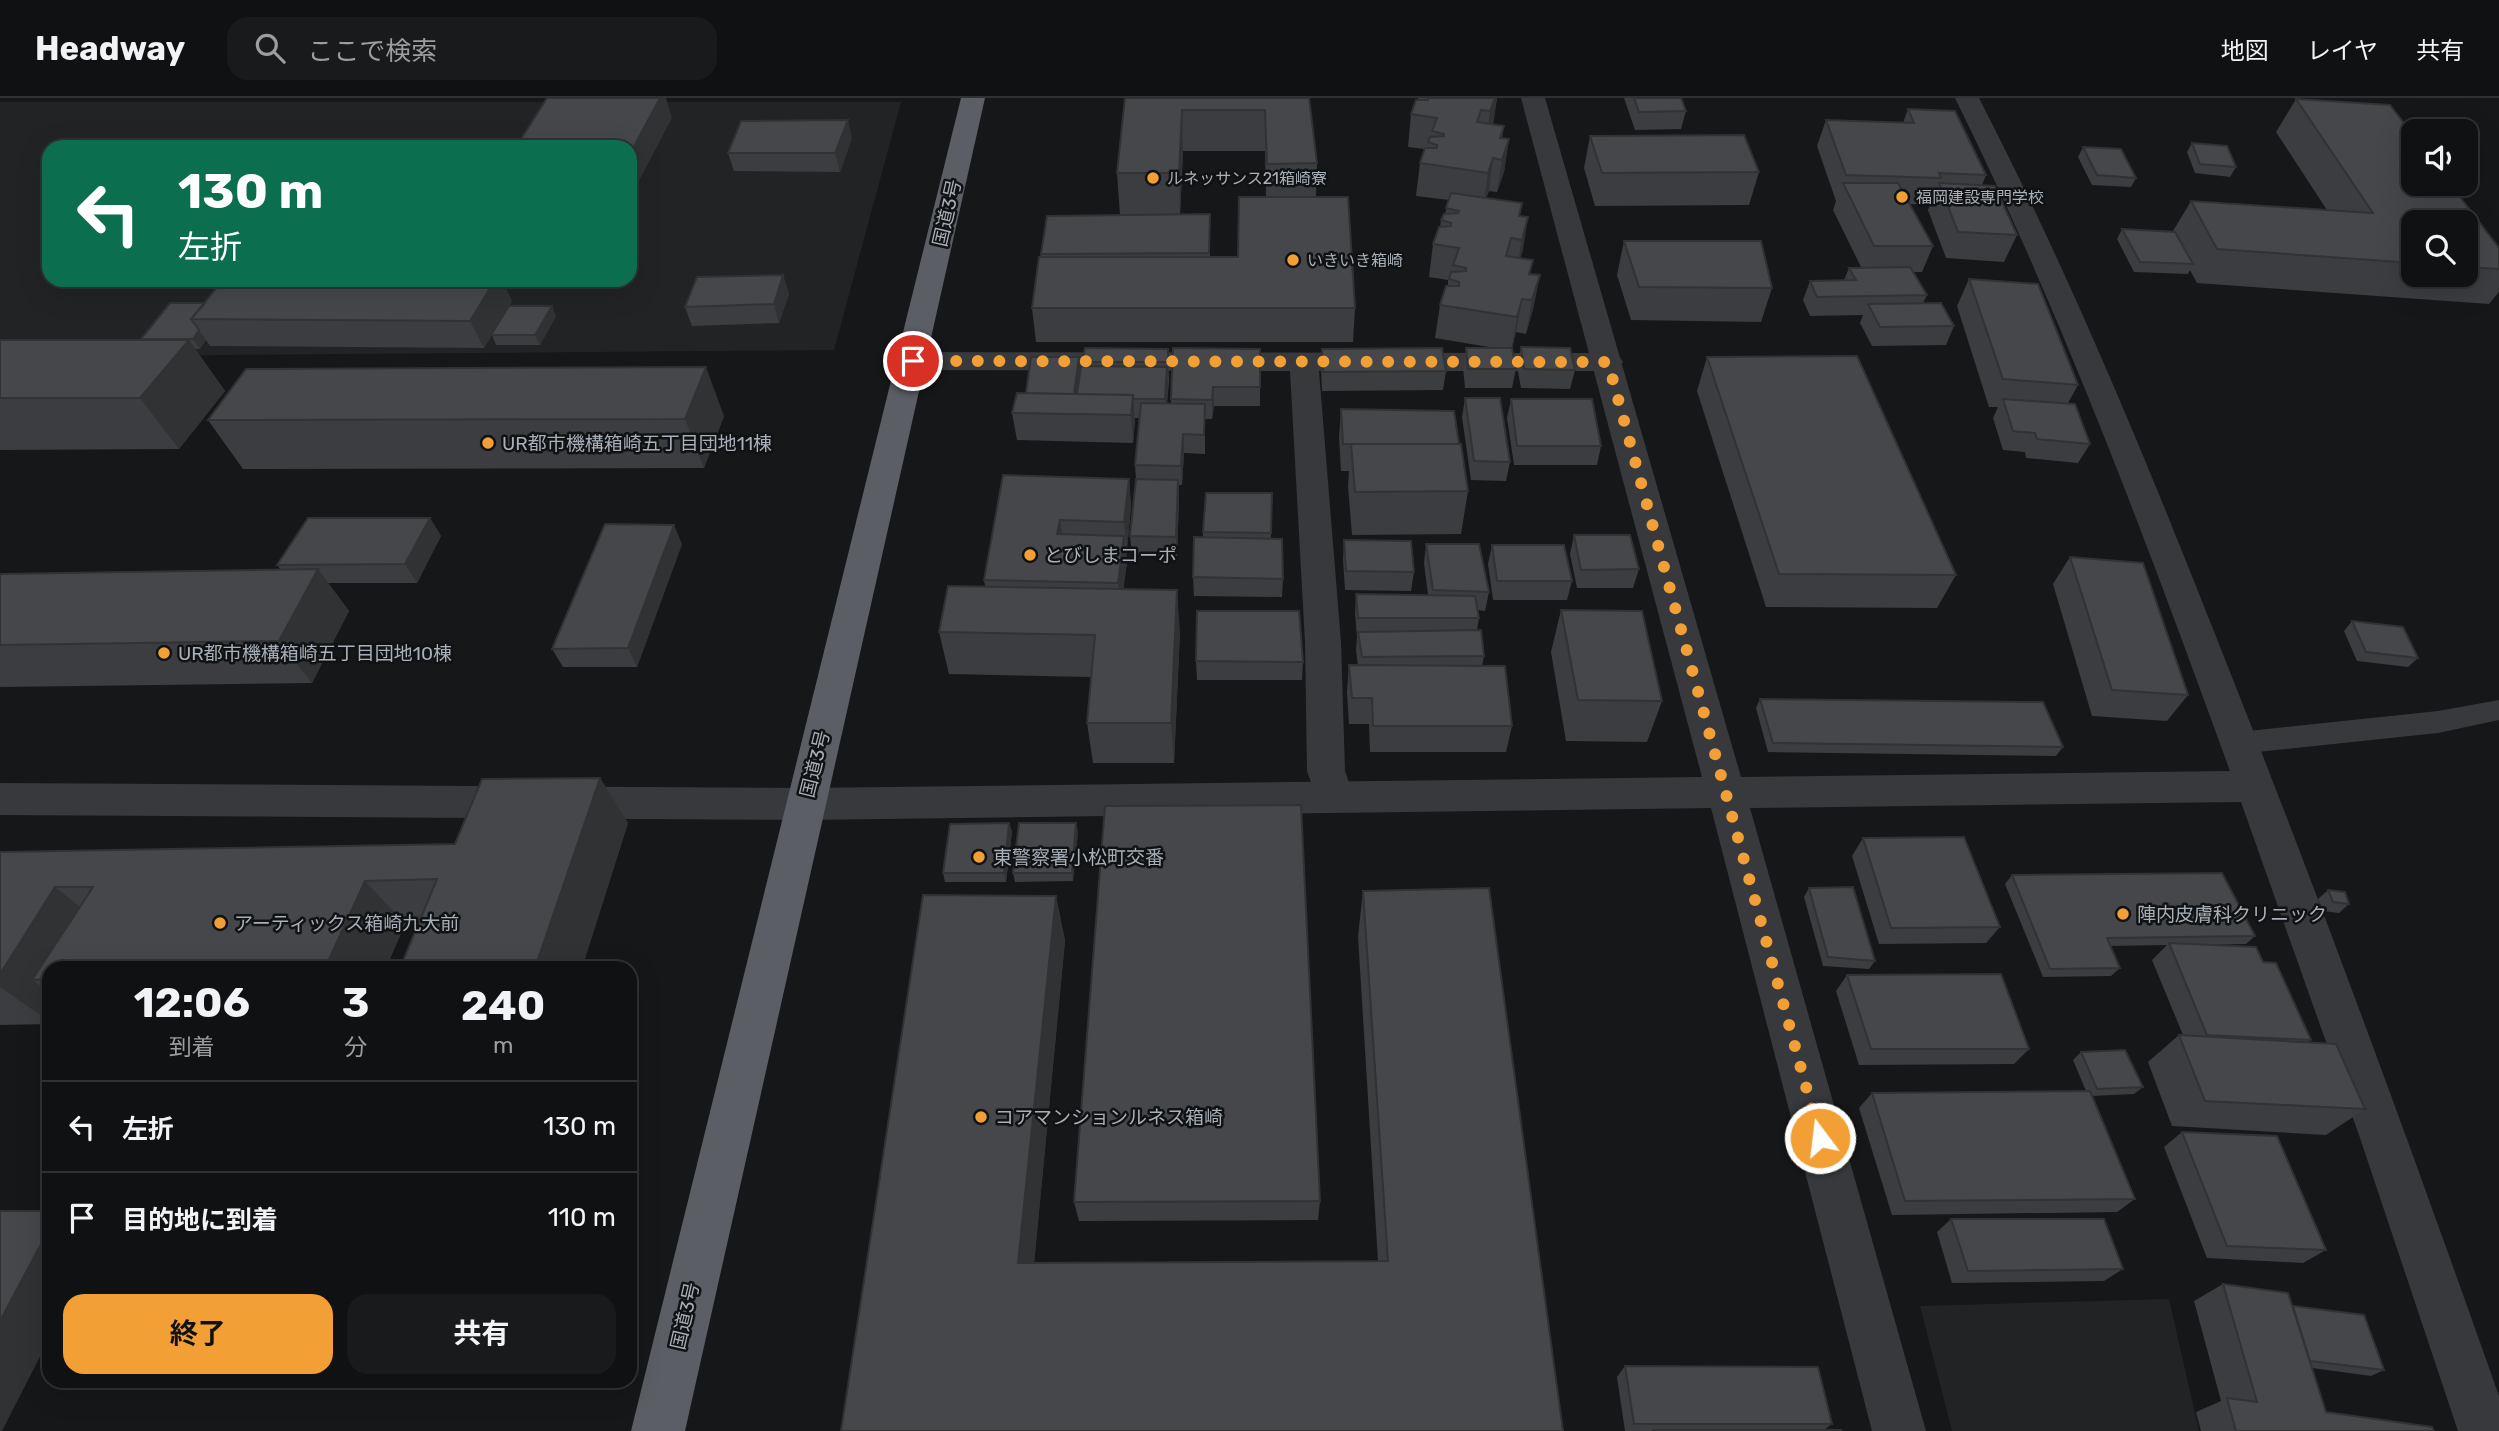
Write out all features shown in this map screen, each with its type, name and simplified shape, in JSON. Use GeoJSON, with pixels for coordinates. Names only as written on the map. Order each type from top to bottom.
{"type":"FeatureCollection","features":[{"type":"Feature","properties":{"kind":"highway","name":"国道3号"},"geometry":{"type":"LineString","coordinates":[[658,1431],[973,98]]}},
{"type":"Feature","properties":{"kind":"street"},"geometry":{"type":"LineString","coordinates":[[1533,98],[1608,362],[1899,1431]]}},
{"type":"Feature","properties":{"kind":"street"},"geometry":{"type":"LineString","coordinates":[[1967,98],[2030,226],[2144,495],[2255,786],[2485,1431]]}},
{"type":"Feature","properties":{"kind":"street"},"geometry":{"type":"LineString","coordinates":[[913,361],[1608,362]]}},
{"type":"Feature","properties":{"kind":"street"},"geometry":{"type":"LineString","coordinates":[[1304,363],[1323,642],[1326,771],[1334,797]]}},
{"type":"Feature","properties":{"kind":"street"},"geometry":{"type":"LineString","coordinates":[[0,799],[806,804],[2255,786]]}},
{"type":"Feature","properties":{"kind":"lane"},"geometry":{"type":"LineString","coordinates":[[2239,743],[2438,722],[2499,710]]}},
{"type":"Feature","properties":{"kind":"shaded area"},"geometry":{"type":"Polygon","coordinates":[[[0,102],[901,102],[834,350],[0,357],[0,102]]]}},
{"type":"Feature","properties":{"kind":"shaded area"},"geometry":{"type":"Polygon","coordinates":[[[2169,1299],[2199,1431],[1952,1431],[1920,1306],[2169,1299]]]}},
{"type":"Feature","properties":{"kind":"building"},"geometry":{"type":"Polygon","coordinates":[[[547,98],[660,98],[637,141],[520,140],[547,98]]]}},
{"type":"Feature","properties":{"kind":"building"},"geometry":{"type":"Polygon","coordinates":[[[1125,98],[1309,98],[1317,163],[1267,164],[1265,110],[1182,110],[1179,173],[1117,173],[1125,98]]]}},
{"type":"Feature","properties":{"kind":"building"},"geometry":{"type":"Polygon","coordinates":[[[1495,98],[1490,111],[1481,110],[1477,122],[1504,126],[1500,138],[1509,139],[1502,160],[1493,158],[1488,173],[1420,163],[1425,148],[1437,148],[1437,145],[1428,142],[1430,137],[1444,136],[1432,131],[1437,118],[1411,114],[1416,100],[1495,98]]]}},
{"type":"Feature","properties":{"kind":"building"},"geometry":{"type":"Polygon","coordinates":[[[1634,98],[1681,98],[1686,111],[1639,112],[1634,98]]]}},
{"type":"Feature","properties":{"kind":"building"},"geometry":{"type":"Polygon","coordinates":[[[2296,99],[2390,105],[2401,119],[2401,196],[2459,196],[2470,210],[2401,210],[2401,262],[2217,249],[2191,201],[2373,213],[2296,99]]]}},
{"type":"Feature","properties":{"kind":"building"},"geometry":{"type":"Polygon","coordinates":[[[1908,109],[1955,111],[1986,175],[1939,173],[1941,178],[1846,175],[1826,120],[1914,123],[1908,109]]]}},
{"type":"Feature","properties":{"kind":"building"},"geometry":{"type":"Polygon","coordinates":[[[848,120],[835,153],[728,153],[741,121],[848,120]]]}},
{"type":"Feature","properties":{"kind":"building"},"geometry":{"type":"Polygon","coordinates":[[[1744,135],[1759,172],[1602,173],[1590,136],[1744,135]]]}},
{"type":"Feature","properties":{"kind":"building"},"geometry":{"type":"Polygon","coordinates":[[[2192,143],[2227,146],[2236,167],[2200,164],[2192,143]]]}},
{"type":"Feature","properties":{"kind":"building"},"geometry":{"type":"Polygon","coordinates":[[[2083,147],[2121,149],[2136,178],[2097,175],[2083,147]]]}},
{"type":"Feature","properties":{"kind":"building"},"geometry":{"type":"Polygon","coordinates":[[[1843,183],[1898,183],[1933,246],[1874,246],[1843,183]]]}},
{"type":"Feature","properties":{"kind":"building"},"geometry":{"type":"Polygon","coordinates":[[[1939,183],[1995,186],[2017,235],[1958,232],[1939,183]]]}},
{"type":"Feature","properties":{"kind":"building"},"geometry":{"type":"Polygon","coordinates":[[[1451,193],[1522,203],[1519,216],[1528,217],[1522,240],[1511,238],[1506,256],[1533,260],[1529,274],[1540,275],[1532,300],[1522,299],[1517,317],[1440,305],[1446,286],[1459,286],[1459,282],[1449,279],[1451,272],[1466,271],[1466,268],[1453,265],[1459,248],[1433,244],[1439,227],[1451,226],[1451,223],[1441,220],[1444,214],[1459,211],[1446,208],[1451,193]]]}},
{"type":"Feature","properties":{"kind":"building"},"geometry":{"type":"Polygon","coordinates":[[[1239,197],[1348,197],[1355,308],[1032,308],[1039,257],[1238,257],[1239,197]]]}},
{"type":"Feature","properties":{"kind":"building"},"geometry":{"type":"Polygon","coordinates":[[[1210,214],[1209,253],[1041,254],[1047,216],[1210,214]]]}},
{"type":"Feature","properties":{"kind":"building"},"geometry":{"type":"Polygon","coordinates":[[[2478,221],[2499,248],[2499,269],[2478,268],[2478,221]]]}},
{"type":"Feature","properties":{"kind":"building"},"geometry":{"type":"Polygon","coordinates":[[[2122,229],[2175,232],[2193,264],[2140,262],[2122,229]]]}},
{"type":"Feature","properties":{"kind":"building"},"geometry":{"type":"Polygon","coordinates":[[[1624,241],[1761,241],[1772,288],[1639,287],[1624,241]]]}},
{"type":"Feature","properties":{"kind":"building"},"geometry":{"type":"Polygon","coordinates":[[[1910,267],[1927,295],[1817,297],[1810,281],[1856,280],[1849,268],[1910,267]]]}},
{"type":"Feature","properties":{"kind":"building"},"geometry":{"type":"Polygon","coordinates":[[[783,275],[774,304],[685,307],[697,277],[783,275]]]}},
{"type":"Feature","properties":{"kind":"building"},"geometry":{"type":"Polygon","coordinates":[[[1969,279],[2038,284],[2078,385],[2003,379],[1969,279]]]}},
{"type":"Feature","properties":{"kind":"building"},"geometry":{"type":"Polygon","coordinates":[[[217,287],[491,287],[470,321],[191,319],[217,287]]]}},
{"type":"Feature","properties":{"kind":"building"},"geometry":{"type":"Polygon","coordinates":[[[170,303],[205,303],[191,319],[199,330],[193,339],[141,339],[170,303]]]}},
{"type":"Feature","properties":{"kind":"building"},"geometry":{"type":"Polygon","coordinates":[[[1941,303],[1954,326],[1880,327],[1868,304],[1941,303]]]}},
{"type":"Feature","properties":{"kind":"building"},"geometry":{"type":"Polygon","coordinates":[[[509,306],[552,306],[535,335],[491,335],[509,306]]]}},
{"type":"Feature","properties":{"kind":"building"},"geometry":{"type":"Polygon","coordinates":[[[0,340],[189,340],[140,398],[0,398],[0,340]]]}},
{"type":"Feature","properties":{"kind":"building"},"geometry":{"type":"Polygon","coordinates":[[[1521,347],[1570,348],[1575,370],[1524,369],[1521,347]]]}},
{"type":"Feature","properties":{"kind":"building"},"geometry":{"type":"Polygon","coordinates":[[[1085,348],[1168,349],[1168,362],[1082,362],[1085,348]]]}},
{"type":"Feature","properties":{"kind":"building"},"geometry":{"type":"Polygon","coordinates":[[[1173,348],[1260,349],[1260,387],[1213,387],[1212,400],[1171,399],[1173,348]]]}},
{"type":"Feature","properties":{"kind":"building"},"geometry":{"type":"Polygon","coordinates":[[[1442,348],[1446,371],[1323,372],[1322,349],[1442,348]]]}},
{"type":"Feature","properties":{"kind":"building"},"geometry":{"type":"Polygon","coordinates":[[[1466,348],[1512,348],[1516,369],[1468,369],[1466,348]]]}},
{"type":"Feature","properties":{"kind":"building"},"geometry":{"type":"Polygon","coordinates":[[[1857,356],[1956,575],[1779,574],[1707,357],[1857,356]]]}},
{"type":"Feature","properties":{"kind":"building"},"geometry":{"type":"Polygon","coordinates":[[[1031,357],[1079,357],[1074,394],[1026,393],[1031,357]]]}},
{"type":"Feature","properties":{"kind":"building"},"geometry":{"type":"Polygon","coordinates":[[[1081,366],[1167,367],[1165,399],[1133,399],[1133,395],[1077,394],[1081,366]]]}},
{"type":"Feature","properties":{"kind":"building"},"geometry":{"type":"Polygon","coordinates":[[[706,367],[685,419],[208,420],[246,369],[706,367]]]}},
{"type":"Feature","properties":{"kind":"building"},"geometry":{"type":"Polygon","coordinates":[[[1017,393],[1133,395],[1131,415],[1012,413],[1017,393]]]}},
{"type":"Feature","properties":{"kind":"building"},"geometry":{"type":"Polygon","coordinates":[[[1465,398],[1500,398],[1510,462],[1474,461],[1465,398]]]}},
{"type":"Feature","properties":{"kind":"building"},"geometry":{"type":"Polygon","coordinates":[[[1511,399],[1592,399],[1601,446],[1517,446],[1511,399]]]}},
{"type":"Feature","properties":{"kind":"building"},"geometry":{"type":"Polygon","coordinates":[[[2003,399],[2075,404],[2090,444],[2037,439],[2035,433],[2013,431],[2003,399]]]}},
{"type":"Feature","properties":{"kind":"building"},"geometry":{"type":"Polygon","coordinates":[[[1141,403],[1205,404],[1204,435],[1183,434],[1181,466],[1135,465],[1141,403]]]}},
{"type":"Feature","properties":{"kind":"building"},"geometry":{"type":"Polygon","coordinates":[[[1341,409],[1454,411],[1459,444],[1343,444],[1341,409]]]}},
{"type":"Feature","properties":{"kind":"building"},"geometry":{"type":"Polygon","coordinates":[[[1351,444],[1461,444],[1468,491],[1355,492],[1351,444]]]}},
{"type":"Feature","properties":{"kind":"building","name":"とびしまコーポ"},"geometry":{"type":"Polygon","coordinates":[[[1003,475],[1129,479],[1124,522],[1060,520],[1057,534],[1124,536],[1118,583],[984,580],[1003,475]]]}},
{"type":"Feature","properties":{"kind":"building"},"geometry":{"type":"Polygon","coordinates":[[[1136,479],[1178,480],[1176,537],[1130,536],[1136,479]]]}},
{"type":"Feature","properties":{"kind":"building"},"geometry":{"type":"Polygon","coordinates":[[[1206,493],[1272,493],[1271,533],[1203,532],[1206,493]]]}},
{"type":"Feature","properties":{"kind":"building"},"geometry":{"type":"Polygon","coordinates":[[[308,518],[430,518],[405,564],[277,565],[308,518]]]}},
{"type":"Feature","properties":{"kind":"building"},"geometry":{"type":"Polygon","coordinates":[[[605,524],[674,525],[628,648],[552,649],[605,524]]]}},
{"type":"Feature","properties":{"kind":"building"},"geometry":{"type":"Polygon","coordinates":[[[1574,535],[1630,535],[1639,569],[1581,570],[1574,535]]]}},
{"type":"Feature","properties":{"kind":"building"},"geometry":{"type":"Polygon","coordinates":[[[1194,537],[1282,539],[1283,579],[1193,577],[1194,537]]]}},
{"type":"Feature","properties":{"kind":"building"},"geometry":{"type":"Polygon","coordinates":[[[1344,540],[1411,541],[1414,572],[1346,571],[1344,540]]]}},
{"type":"Feature","properties":{"kind":"building"},"geometry":{"type":"Polygon","coordinates":[[[1426,544],[1479,544],[1489,592],[1433,590],[1426,544]]]}},
{"type":"Feature","properties":{"kind":"building"},"geometry":{"type":"Polygon","coordinates":[[[1492,545],[1564,545],[1572,581],[1497,581],[1492,545]]]}},
{"type":"Feature","properties":{"kind":"building"},"geometry":{"type":"Polygon","coordinates":[[[2070,557],[2143,563],[2188,695],[2112,690],[2070,557]]]}},
{"type":"Feature","properties":{"kind":"building"},"geometry":{"type":"Polygon","coordinates":[[[318,569],[279,641],[0,645],[0,574],[318,569]]]}},
{"type":"Feature","properties":{"kind":"building"},"geometry":{"type":"Polygon","coordinates":[[[948,586],[1177,590],[1171,723],[1087,723],[1095,635],[939,632],[948,586]]]}},
{"type":"Feature","properties":{"kind":"building"},"geometry":{"type":"Polygon","coordinates":[[[1356,594],[1475,596],[1479,618],[1358,618],[1356,594]]]}},
{"type":"Feature","properties":{"kind":"building"},"geometry":{"type":"Polygon","coordinates":[[[1561,610],[1642,611],[1662,701],[1578,700],[1561,610]]]}},
{"type":"Feature","properties":{"kind":"building"},"geometry":{"type":"Polygon","coordinates":[[[1197,611],[1299,611],[1303,662],[1196,661],[1197,611]]]}},
{"type":"Feature","properties":{"kind":"building"},"geometry":{"type":"Polygon","coordinates":[[[2352,621],[2403,627],[2418,658],[2366,652],[2352,621]]]}},
{"type":"Feature","properties":{"kind":"building"},"geometry":{"type":"Polygon","coordinates":[[[1481,630],[1484,656],[1362,657],[1358,632],[1481,630]]]}},
{"type":"Feature","properties":{"kind":"building"},"geometry":{"type":"Polygon","coordinates":[[[1349,665],[1505,666],[1512,726],[1373,726],[1372,698],[1352,698],[1349,665]]]}},
{"type":"Feature","properties":{"kind":"building"},"geometry":{"type":"Polygon","coordinates":[[[1760,699],[2043,702],[2063,747],[1773,743],[1760,699]]]}},
{"type":"Feature","properties":{"kind":"building"},"geometry":{"type":"Polygon","coordinates":[[[600,778],[537,961],[403,961],[437,879],[365,881],[328,961],[44,961],[93,887],[55,887],[0,974],[0,852],[455,844],[482,779],[600,778]]]}},
{"type":"Feature","properties":{"kind":"building"},"geometry":{"type":"Polygon","coordinates":[[[1301,805],[1320,1201],[1074,1202],[1105,806],[1301,805]]]}},
{"type":"Feature","properties":{"kind":"building","name":"東警察署小松町交番"},"geometry":{"type":"Polygon","coordinates":[[[1009,823],[1004,873],[943,873],[950,824],[1009,823]]]}},
{"type":"Feature","properties":{"kind":"building"},"geometry":{"type":"Polygon","coordinates":[[[1019,823],[1076,823],[1072,873],[1013,873],[1019,823]]]}},
{"type":"Feature","properties":{"kind":"building"},"geometry":{"type":"Polygon","coordinates":[[[1964,837],[2000,927],[1891,928],[1863,838],[1964,837]]]}},
{"type":"Feature","properties":{"kind":"building","name":"陣内皮膚科クリニック"},"geometry":{"type":"Polygon","coordinates":[[[2222,873],[2255,936],[2107,938],[2120,968],[2050,969],[2012,875],[2222,873]]]}},
{"type":"Feature","properties":{"kind":"building"},"geometry":{"type":"Polygon","coordinates":[[[1853,887],[1875,961],[1828,957],[1809,888],[1853,887]]]}},
{"type":"Feature","properties":{"kind":"building","name":"コアマンションルネス箱崎"},"geometry":{"type":"Polygon","coordinates":[[[1489,888],[1563,1431],[841,1431],[923,895],[1056,896],[1018,1263],[1388,1261],[1363,891],[1489,888]]]}},
{"type":"Feature","properties":{"kind":"building"},"geometry":{"type":"Polygon","coordinates":[[[2328,890],[2345,892],[2349,904],[2333,902],[2328,890]]]}},
{"type":"Feature","properties":{"kind":"building"},"geometry":{"type":"Polygon","coordinates":[[[2169,943],[2256,947],[2263,962],[2276,963],[2311,1040],[2207,1035],[2169,943]]]}},
{"type":"Feature","properties":{"kind":"building"},"geometry":{"type":"Polygon","coordinates":[[[42,965],[42,979],[32,980],[42,965]]]}},
{"type":"Feature","properties":{"kind":"building"},"geometry":{"type":"Polygon","coordinates":[[[2001,974],[2029,1049],[1871,1049],[1847,975],[2001,974]]]}},
{"type":"Feature","properties":{"kind":"building"},"geometry":{"type":"Polygon","coordinates":[[[2179,1035],[2336,1044],[2365,1109],[2205,1101],[2179,1035]]]}},
{"type":"Feature","properties":{"kind":"building"},"geometry":{"type":"Polygon","coordinates":[[[2125,1050],[2143,1087],[2097,1089],[2081,1052],[2125,1050]]]}},
{"type":"Feature","properties":{"kind":"building"},"geometry":{"type":"Polygon","coordinates":[[[2090,1091],[2135,1199],[1905,1201],[1872,1093],[2090,1091]]]}},
{"type":"Feature","properties":{"kind":"building"},"geometry":{"type":"Polygon","coordinates":[[[2182,1132],[2277,1136],[2326,1250],[2227,1246],[2182,1132]]]}},
{"type":"Feature","properties":{"kind":"building"},"geometry":{"type":"Polygon","coordinates":[[[0,1211],[42,1211],[42,1242],[0,1321],[0,1211]]]}},
{"type":"Feature","properties":{"kind":"building"},"geometry":{"type":"Polygon","coordinates":[[[1951,1219],[2104,1219],[2123,1269],[1968,1271],[1951,1219]]]}},
{"type":"Feature","properties":{"kind":"building"},"geometry":{"type":"Polygon","coordinates":[[[2223,1284],[2288,1293],[2326,1412],[2432,1427],[2434,1431],[2236,1431],[2227,1398],[2257,1402],[2223,1284]]]}},
{"type":"Feature","properties":{"kind":"building"},"geometry":{"type":"Polygon","coordinates":[[[2293,1306],[2364,1315],[2384,1370],[2310,1361],[2293,1306]]]}},
{"type":"Feature","properties":{"kind":"building"},"geometry":{"type":"Polygon","coordinates":[[[1625,1366],[1818,1367],[1832,1424],[1634,1424],[1625,1366]]]}},
{"type":"Feature","properties":{"kind":"building"},"geometry":{"type":"Polygon","coordinates":[[[1841,1430],[1841,1431],[1653,1431],[1841,1430]]]}},
{"type":"Feature","properties":{"kind":"place","name":"ルネッサンス21箱崎寮"},"geometry":{"type":"Point","coordinates":[1153,178]}},
{"type":"Feature","properties":{"kind":"place","name":"福岡建設専門学校"},"geometry":{"type":"Point","coordinates":[1902,197]}},
{"type":"Feature","properties":{"kind":"place","name":"いきいき箱崎"},"geometry":{"type":"Point","coordinates":[1293,260]}},
{"type":"Feature","properties":{"kind":"place","name":"UR都市機構箱崎五丁目団地11棟"},"geometry":{"type":"Point","coordinates":[488,443]}},
{"type":"Feature","properties":{"kind":"place","name":"とびしまコーポ"},"geometry":{"type":"Point","coordinates":[1030,555]}},
{"type":"Feature","properties":{"kind":"place","name":"UR都市機構箱崎五丁目団地10棟"},"geometry":{"type":"Point","coordinates":[164,653]}},
{"type":"Feature","properties":{"kind":"place","name":"東警察署小松町交番"},"geometry":{"type":"Point","coordinates":[979,857]}},
{"type":"Feature","properties":{"kind":"place","name":"陣内皮膚科クリニック"},"geometry":{"type":"Point","coordinates":[2123,914]}},
{"type":"Feature","properties":{"kind":"place","name":"アーティックス箱崎九大前"},"geometry":{"type":"Point","coordinates":[220,923]}},
{"type":"Feature","properties":{"kind":"place","name":"コアマンションルネス箱崎"},"geometry":{"type":"Point","coordinates":[981,1117]}},
{"type":"Feature","properties":{"kind":"route"},"geometry":{"type":"LineString","coordinates":[[913,361],[1608,362],[1820,1138]]}}]}
